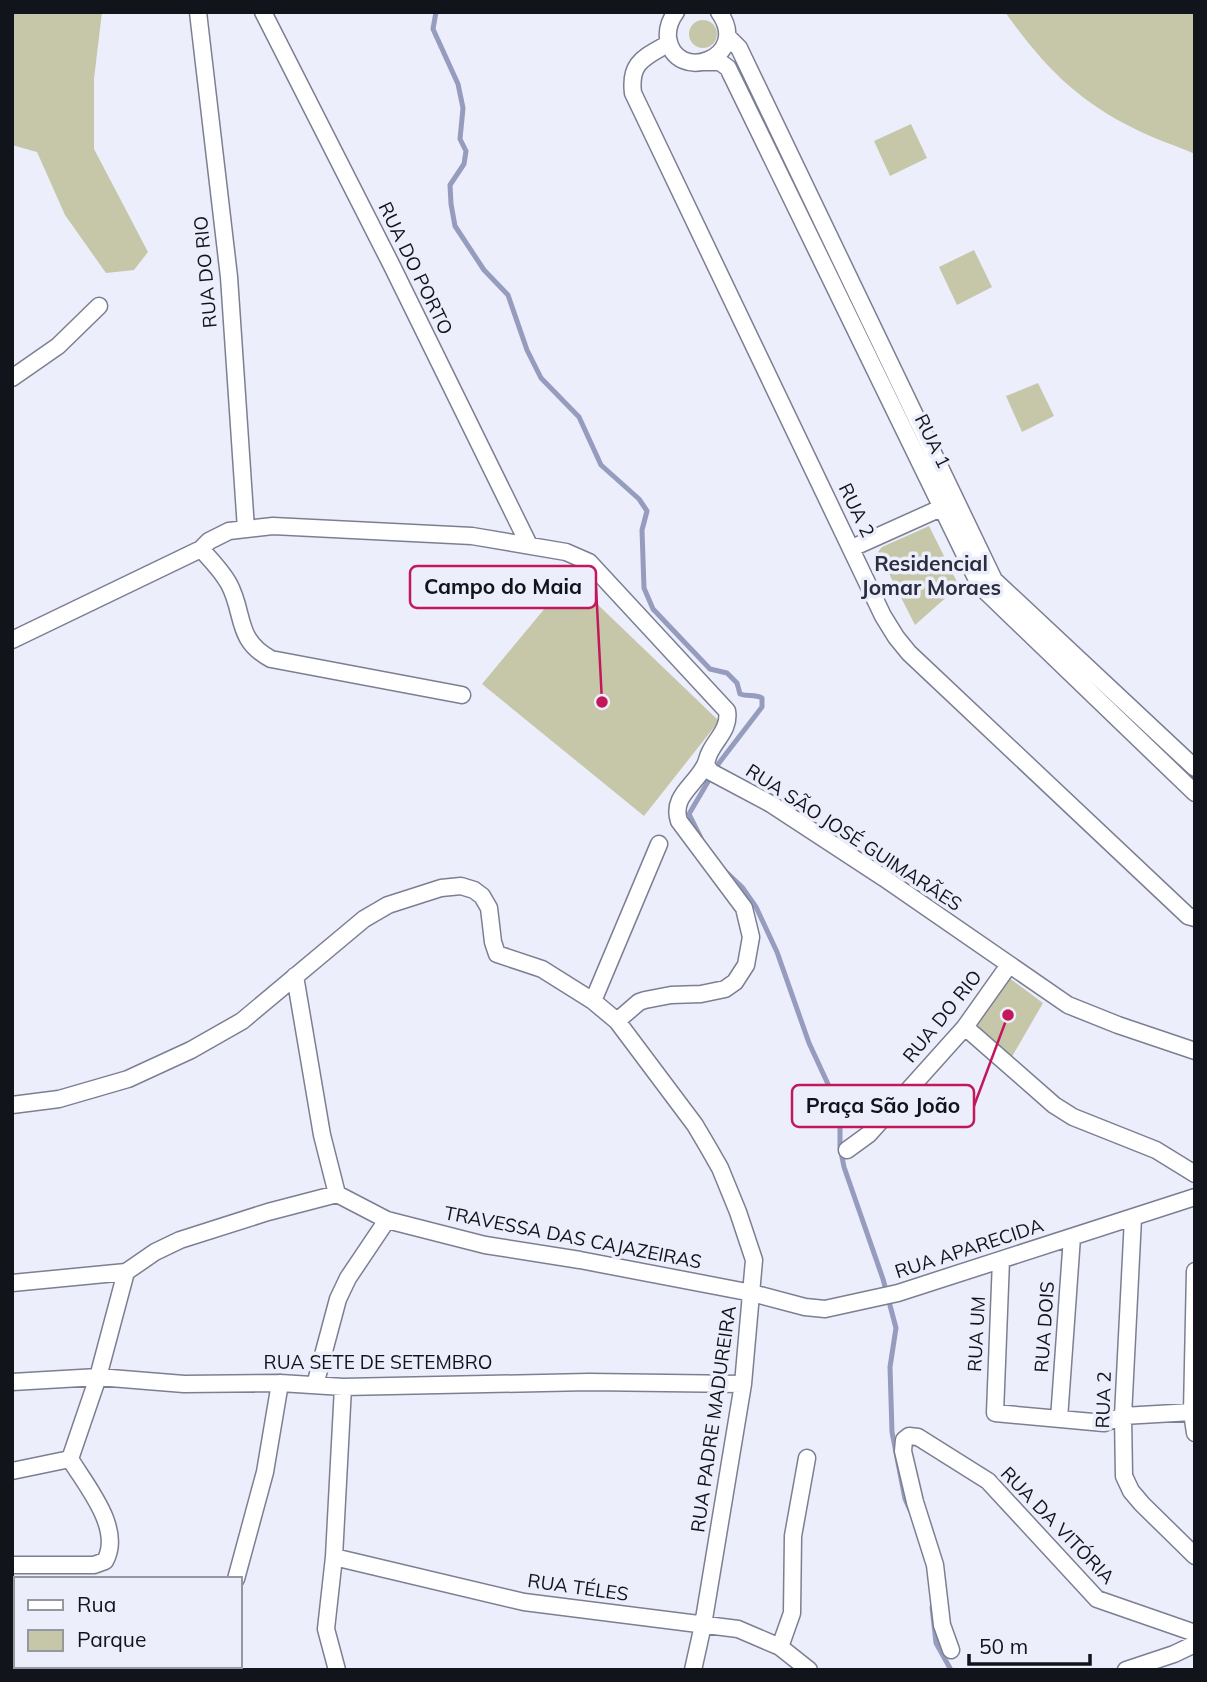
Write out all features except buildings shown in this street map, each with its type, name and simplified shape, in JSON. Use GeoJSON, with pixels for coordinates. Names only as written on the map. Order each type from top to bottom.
{"type":"FeatureCollection","features":[{"type":"Feature","properties":{"kind":"street","name":"RUA DO RIO"},"geometry":{"type":"LineString","coordinates":[[198,12],[229,277],[246,529]]}},
{"type":"Feature","properties":{"kind":"street","name":"RUA DO PORTO"},"geometry":{"type":"LineString","coordinates":[[263,12],[391,264],[528,545]]}},
{"type":"Feature","properties":{"kind":"street"},"geometry":{"type":"LineString","coordinates":[[669,43],[668,26],[676,12]]}},
{"type":"Feature","properties":{"kind":"street","name":"RUA 1"},"geometry":{"type":"LineString","coordinates":[[719,12],[727,27],[727,36],[739,48],[746,61],[948,504],[984,592],[1195,793]]}},
{"type":"Feature","properties":{"kind":"street"},"geometry":{"type":"LineString","coordinates":[[705,62],[720,53],[727,36]]}},
{"type":"Feature","properties":{"kind":"street","name":"RUA 1"},"geometry":{"type":"LineString","coordinates":[[669,43],[680,58],[688,62],[720,62],[728,68],[948,504],[999,587],[1195,768]]}},
{"type":"Feature","properties":{"kind":"street","name":"RUA 2"},"geometry":{"type":"LineString","coordinates":[[669,43],[638,62],[632,77],[633,93],[883,616],[909,653],[1188,916],[1195,918]]}},
{"type":"Feature","properties":{"kind":"street"},"geometry":{"type":"LineString","coordinates":[[12,378],[58,346],[99,306]]}},
{"type":"Feature","properties":{"kind":"street"},"geometry":{"type":"LineString","coordinates":[[852,548],[948,504]]}},
{"type":"Feature","properties":{"kind":"street"},"geometry":{"type":"LineString","coordinates":[[12,640],[201,549],[209,541],[229,531],[273,527],[472,536],[566,552],[589,562],[725,708],[728,724],[708,755],[713,772],[681,797],[676,807],[679,821],[744,908],[751,937],[746,965],[735,982],[725,989],[645,1000],[617,1021]]}},
{"type":"Feature","properties":{"kind":"street"},"geometry":{"type":"LineString","coordinates":[[201,549],[229,584],[242,629],[250,643],[271,659],[462,695]]}},
{"type":"Feature","properties":{"kind":"street","name":"RUA SÃO JOSÉ GUIMARÃES"},"geometry":{"type":"LineString","coordinates":[[713,772],[771,804],[884,877],[1068,1005],[1195,1051]]}},
{"type":"Feature","properties":{"kind":"street"},"geometry":{"type":"LineString","coordinates":[[593,1001],[659,844]]}},
{"type":"Feature","properties":{"kind":"street","name":"RUA PADRE MADUREIRA"},"geometry":{"type":"LineString","coordinates":[[12,1105],[59,1098],[128,1079],[179,1056],[242,1021],[364,919],[388,905],[441,888],[461,887],[474,890],[482,896],[489,908],[493,942],[499,956],[531,964],[593,1001],[617,1021],[695,1125],[720,1168],[754,1260],[743,1384],[703,1625],[693,1670]]}},
{"type":"Feature","properties":{"kind":"street","name":"RUA DO RIO"},"geometry":{"type":"LineString","coordinates":[[847,1150],[869,1134],[965,1027],[1009,965]]}},
{"type":"Feature","properties":{"kind":"street"},"geometry":{"type":"LineString","coordinates":[[12,1283],[126,1272],[155,1252],[180,1240],[268,1212],[337,1194],[322,1135],[295,976]]}},
{"type":"Feature","properties":{"kind":"street"},"geometry":{"type":"LineString","coordinates":[[965,1027],[1063,1111],[1156,1150],[1195,1174]]}},
{"type":"Feature","properties":{"kind":"street","name":"TRAVESSA DAS CAJAZEIRAS"},"geometry":{"type":"LineString","coordinates":[[337,1194],[387,1220],[485,1245],[752,1293]]}},
{"type":"Feature","properties":{"kind":"street","name":"RUA APARECIDA"},"geometry":{"type":"LineString","coordinates":[[752,1293],[805,1307],[825,1309],[898,1293],[1195,1197]]}},
{"type":"Feature","properties":{"kind":"street","name":"RUA 2"},"geometry":{"type":"LineString","coordinates":[[1133,1217],[1123,1416],[1124,1476],[1131,1491],[1195,1556]]}},
{"type":"Feature","properties":{"kind":"street"},"geometry":{"type":"LineString","coordinates":[[315,1385],[338,1299],[355,1267],[387,1220]]}},
{"type":"Feature","properties":{"kind":"street","name":"RUA DOIS"},"geometry":{"type":"LineString","coordinates":[[1059,1419],[1072,1237]]}},
{"type":"Feature","properties":{"kind":"street","name":"RUA UM"},"geometry":{"type":"LineString","coordinates":[[1001,1260],[994,1410],[997,1414],[1059,1419]]}},
{"type":"Feature","properties":{"kind":"street"},"geometry":{"type":"LineString","coordinates":[[1195,1270],[1192,1412],[1195,1433]]}},
{"type":"Feature","properties":{"kind":"street"},"geometry":{"type":"LineString","coordinates":[[12,1565],[94,1565],[105,1561],[111,1550],[108,1524],[71,1459],[98,1377],[126,1272]]}},
{"type":"Feature","properties":{"kind":"street","name":"RUA SETE DE SETEMBRO"},"geometry":{"type":"LineString","coordinates":[[12,1381],[98,1377],[184,1384],[280,1383],[343,1387],[589,1382],[743,1384]]}},
{"type":"Feature","properties":{"kind":"street"},"geometry":{"type":"LineString","coordinates":[[237,1577],[265,1472],[280,1383]]}},
{"type":"Feature","properties":{"kind":"street"},"geometry":{"type":"LineString","coordinates":[[337,1670],[326,1629],[334,1557],[343,1387]]}},
{"type":"Feature","properties":{"kind":"street"},"geometry":{"type":"LineString","coordinates":[[1059,1419],[1104,1423],[1123,1416],[1192,1412]]}},
{"type":"Feature","properties":{"kind":"street","name":"RUA DA VITÓRIA"},"geometry":{"type":"LineString","coordinates":[[951,1650],[939,1611],[935,1565],[915,1502],[903,1451],[904,1440],[909,1436],[918,1437],[988,1481],[1097,1599],[1195,1633]]}},
{"type":"Feature","properties":{"kind":"street"},"geometry":{"type":"LineString","coordinates":[[780,1647],[792,1614],[793,1536],[807,1458]]}},
{"type":"Feature","properties":{"kind":"street"},"geometry":{"type":"LineString","coordinates":[[12,1471],[71,1459]]}},
{"type":"Feature","properties":{"kind":"street","name":"RUA TÉLES"},"geometry":{"type":"LineString","coordinates":[[334,1557],[524,1602],[738,1629],[780,1647],[809,1670]]}},
{"type":"Feature","properties":{"kind":"street"},"geometry":{"type":"LineString","coordinates":[[1126,1670],[1195,1644]]}},
{"type":"Feature","properties":{"kind":"green space"},"geometry":{"type":"Polygon","coordinates":[[[12,12],[102,12],[94,79],[94,149],[148,252],[134,270],[106,273],[65,215],[37,152],[12,145],[12,12]]]}},
{"type":"Feature","properties":{"kind":"green space"},"geometry":{"type":"Polygon","coordinates":[[[1005,12],[1195,12],[1195,154],[1135,129],[1095,106],[1047,65],[1005,12]]]}},
{"type":"Feature","properties":{"kind":"green space"},"geometry":{"type":"Polygon","coordinates":[[[703,20],[713,24],[717,34],[713,44],[703,48],[693,44],[689,34],[693,24],[703,20]]]}},
{"type":"Feature","properties":{"kind":"green space"},"geometry":{"type":"Polygon","coordinates":[[[911,124],[927,158],[890,176],[874,141],[911,124]]]}},
{"type":"Feature","properties":{"kind":"green space"},"geometry":{"type":"Polygon","coordinates":[[[974,250],[992,287],[957,305],[939,267],[974,250]]]}},
{"type":"Feature","properties":{"kind":"green space"},"geometry":{"type":"Polygon","coordinates":[[[1038,383],[1054,416],[1022,432],[1006,396],[1038,383]]]}},
{"type":"Feature","properties":{"kind":"green space"},"geometry":{"type":"Polygon","coordinates":[[[929,526],[959,586],[915,625],[878,552],[882,547],[929,526]]]}},
{"type":"Feature","properties":{"kind":"green space"},"geometry":{"type":"Polygon","coordinates":[[[570,578],[719,721],[644,816],[482,684],[570,578]]]}},
{"type":"Feature","properties":{"kind":"green space"},"geometry":{"type":"Polygon","coordinates":[[[1008,977],[1043,1003],[1010,1060],[971,1027],[1008,977]]]}},
{"type":"Feature","properties":{"kind":"waterway"},"geometry":{"type":"LineString","coordinates":[[436,12],[433,29],[458,84],[463,108],[460,139],[466,151],[464,164],[450,185],[455,226],[484,270],[508,295],[527,350],[541,378],[579,417],[601,465],[639,499],[647,511],[642,530],[644,588],[653,609],[710,669],[727,673],[737,683],[740,694],[762,698],[762,707],[719,763],[689,814],[701,838]]}},
{"type":"Feature","properties":{"kind":"waterway"},"geometry":{"type":"LineString","coordinates":[[725,871],[742,887],[756,907],[777,952],[809,1043],[840,1110],[840,1147],[844,1167],[883,1279],[896,1328],[890,1367],[892,1432],[905,1499],[910,1510]]}},
{"type":"Feature","properties":{"kind":"waterway"},"geometry":{"type":"LineString","coordinates":[[932,1607],[936,1643],[951,1670]]}},
{"type":"Feature","properties":{"kind":"place","name":"Campo do Maia"},"geometry":{"type":"Point","coordinates":[602,702]}},
{"type":"Feature","properties":{"kind":"place","name":"Praça São João"},"geometry":{"type":"Point","coordinates":[1008,1015]}},
{"type":"Feature","properties":{"kind":"district","name":"Residencial Jomar Moraes"},"geometry":{"type":"Point","coordinates":[931,576]}}]}
